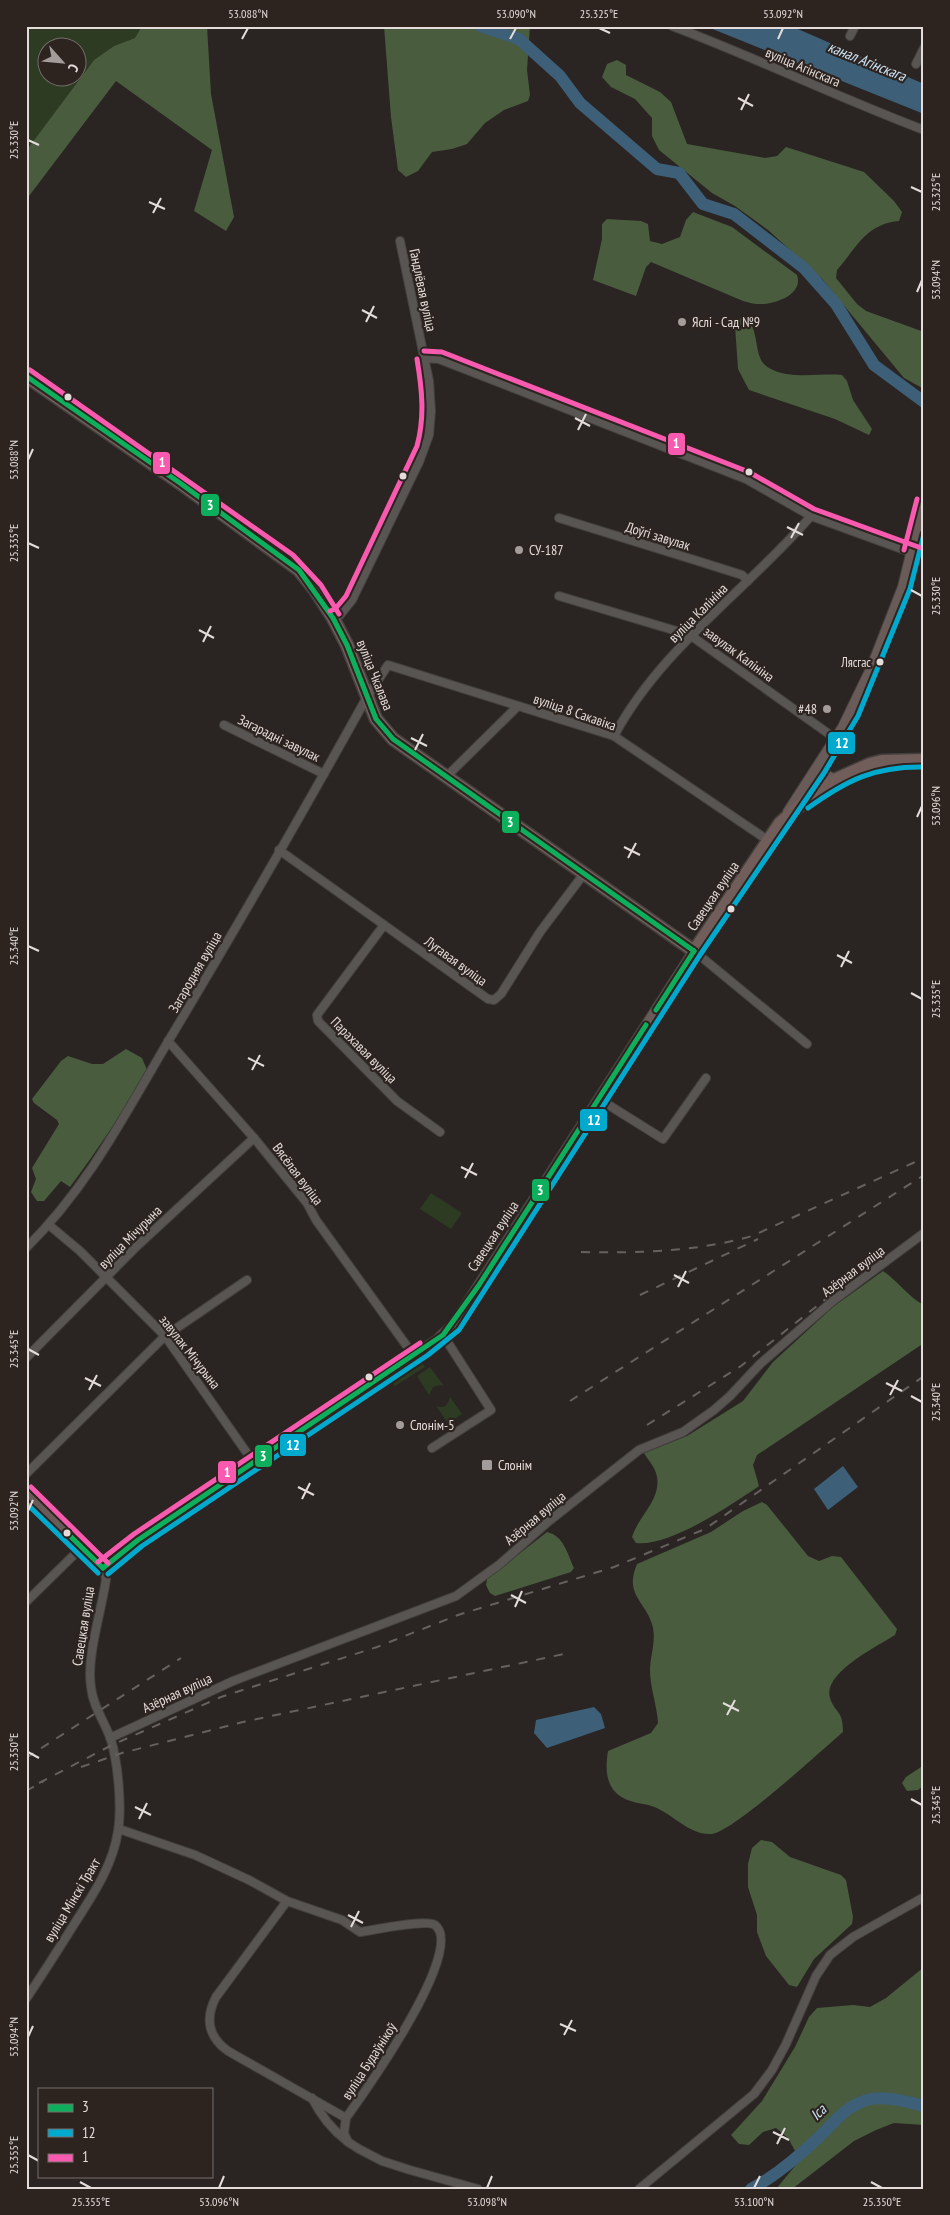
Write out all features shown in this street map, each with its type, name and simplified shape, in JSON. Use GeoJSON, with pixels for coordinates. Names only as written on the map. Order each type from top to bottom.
{"type":"FeatureCollection","features":[{"type":"Feature","properties":{"kind":"highway","name":"вуліца Чкалава"},"geometry":{"type":"LineString","coordinates":[[26,376],[288,561],[315,590],[333,618],[347,645],[376,719],[393,739],[583,875],[694,951]]}},
{"type":"Feature","properties":{"kind":"highway"},"geometry":{"type":"LineString","coordinates":[[780,823],[834,780],[882,761],[924,760]]}},
{"type":"Feature","properties":{"kind":"highway","name":"Савецкая вуліца"},"geometry":{"type":"LineString","coordinates":[[694,951],[780,823]]}},
{"type":"Feature","properties":{"kind":"main road","name":"Савецкая вуліца"},"geometry":{"type":"LineString","coordinates":[[780,823],[818,769],[852,712],[880,648],[903,587],[924,501]]}},
{"type":"Feature","properties":{"kind":"main road"},"geometry":{"type":"LineString","coordinates":[[818,769],[834,780]]}},
{"type":"Feature","properties":{"kind":"main road","name":"Савецкая вуліца"},"geometry":{"type":"LineString","coordinates":[[103,1568],[138,1540],[443,1335],[480,1284],[694,951]]}},
{"type":"Feature","properties":{"kind":"main road"},"geometry":{"type":"LineString","coordinates":[[26,1492],[103,1568]]}},
{"type":"Feature","properties":{"kind":"street","name":"вуліца Агінскага"},"geometry":{"type":"LineString","coordinates":[[672,26],[809,82],[867,109],[924,130]]}},
{"type":"Feature","properties":{"kind":"street"},"geometry":{"type":"LineString","coordinates":[[850,36],[855,26]]}},
{"type":"Feature","properties":{"kind":"street"},"geometry":{"type":"LineString","coordinates":[[916,64],[924,48]]}},
{"type":"Feature","properties":{"kind":"street","name":"Гандлёвая вуліца"},"geometry":{"type":"LineString","coordinates":[[333,618],[340,614],[352,600],[429,435],[431,411],[424,358],[400,241]]}},
{"type":"Feature","properties":{"kind":"street"},"geometry":{"type":"LineString","coordinates":[[424,358],[439,359],[746,478],[811,516],[924,557]]}},
{"type":"Feature","properties":{"kind":"street","name":"вуліца Калініна"},"geometry":{"type":"LineString","coordinates":[[614,736],[651,682],[690,635],[811,516]]}},
{"type":"Feature","properties":{"kind":"street","name":"Доўгі завулак"},"geometry":{"type":"LineString","coordinates":[[559,518],[742,575],[748,580]]}},
{"type":"Feature","properties":{"kind":"street","name":"завулак Калініна"},"geometry":{"type":"LineString","coordinates":[[559,596],[690,635],[836,739]]}},
{"type":"Feature","properties":{"kind":"street","name":"вуліца 8 Сакавіка"},"geometry":{"type":"LineString","coordinates":[[367,697],[384,668],[392,665],[614,736],[769,841]]}},
{"type":"Feature","properties":{"kind":"street","name":"Загародняя вуліца"},"geometry":{"type":"LineString","coordinates":[[26,1248],[50,1225],[81,1185],[111,1140],[367,697]]}},
{"type":"Feature","properties":{"kind":"street"},"geometry":{"type":"LineString","coordinates":[[446,778],[518,706]]}},
{"type":"Feature","properties":{"kind":"street","name":"Загарадні завулак"},"geometry":{"type":"LineString","coordinates":[[224,725],[324,774]]}},
{"type":"Feature","properties":{"kind":"street","name":"Лугавая вуліца"},"geometry":{"type":"LineString","coordinates":[[279,850],[488,999],[494,1000],[501,994],[540,932],[583,875]]}},
{"type":"Feature","properties":{"kind":"street","name":"Парахавая вуліца"},"geometry":{"type":"LineString","coordinates":[[384,925],[317,1015],[318,1021],[397,1101],[440,1132]]}},
{"type":"Feature","properties":{"kind":"street","name":"вуліца Чкалава"},"geometry":{"type":"LineString","coordinates":[[694,951],[807,1044]]}},
{"type":"Feature","properties":{"kind":"street","name":"Вясёлая вуліца"},"geometry":{"type":"LineString","coordinates":[[168,1041],[254,1138],[307,1203],[316,1220],[414,1356]]}},
{"type":"Feature","properties":{"kind":"street"},"geometry":{"type":"LineString","coordinates":[[599,1099],[662,1140],[706,1078]]}},
{"type":"Feature","properties":{"kind":"street","name":"вуліца Мічурына"},"geometry":{"type":"LineString","coordinates":[[26,1358],[137,1246],[254,1138]]}},
{"type":"Feature","properties":{"kind":"street","name":"завулак Мічурына"},"geometry":{"type":"LineString","coordinates":[[50,1225],[107,1277],[166,1336],[254,1463]]}},
{"type":"Feature","properties":{"kind":"street","name":"Азёрная вуліца"},"geometry":{"type":"LineString","coordinates":[[110,1738],[233,1681],[456,1596],[500,1564],[549,1520],[638,1450],[683,1432],[714,1410],[760,1364],[834,1300],[924,1232]]}},
{"type":"Feature","properties":{"kind":"street"},"geometry":{"type":"LineString","coordinates":[[26,1474],[166,1336],[247,1280]]}},
{"type":"Feature","properties":{"kind":"street"},"geometry":{"type":"LineString","coordinates":[[432,1448],[490,1410],[443,1335]]}},
{"type":"Feature","properties":{"kind":"street"},"geometry":{"type":"LineString","coordinates":[[26,1602],[81,1548]]}},
{"type":"Feature","properties":{"kind":"street","name":"Савецкая вуліца"},"geometry":{"type":"LineString","coordinates":[[103,1568],[106,1579],[91,1667],[90,1686],[98,1713],[110,1738],[119,1806]]}},
{"type":"Feature","properties":{"kind":"street","name":"вуліца Мінскі Тракт"},"geometry":{"type":"LineString","coordinates":[[26,1999],[97,1887],[109,1864],[119,1829],[119,1806]]}},
{"type":"Feature","properties":{"kind":"street","name":"вуліца Будаўнікоў"},"geometry":{"type":"LineString","coordinates":[[119,1829],[195,1855],[249,1880],[287,1901],[342,1920],[360,1932],[426,1923],[433,1924],[442,1933],[439,1958],[405,2030],[378,2074],[346,2118],[220,2045],[214,2038],[209,2015],[216,1997],[287,1901]]}},
{"type":"Feature","properties":{"kind":"street"},"geometry":{"type":"LineString","coordinates":[[639,2189],[754,2094],[772,2070],[786,2044],[816,1976],[830,1955],[853,1937],[924,1896]]}},
{"type":"Feature","properties":{"kind":"street"},"geometry":{"type":"LineString","coordinates":[[312,2098],[332,2129],[348,2142],[382,2161],[478,2189]]}},
{"type":"Feature","properties":{"kind":"street"},"geometry":{"type":"LineString","coordinates":[[346,2118],[344,2133],[348,2142]]}},
{"type":"Feature","properties":{"kind":"green space"},"geometry":{"type":"Polygon","coordinates":[[[26,26],[142,26],[135,38],[114,46],[94,60],[88,68],[88,38],[38,38],[38,88],[73,88],[26,151],[26,26]]]}},
{"type":"Feature","properties":{"kind":"green space"},"geometry":{"type":"Polygon","coordinates":[[[142,26],[207,26],[211,94],[234,217],[226,231],[194,211],[212,150],[116,81],[26,200],[26,151],[73,88],[88,88],[88,68],[94,60],[114,46],[135,38],[142,26]]]}},
{"type":"Feature","properties":{"kind":"green space"},"geometry":{"type":"Polygon","coordinates":[[[384,26],[530,26],[527,70],[530,95],[528,101],[504,110],[485,123],[467,144],[452,149],[432,152],[418,171],[406,177],[398,170],[391,117],[384,26]]]}},
{"type":"Feature","properties":{"kind":"green space"},"geometry":{"type":"Polygon","coordinates":[[[617,60],[626,65],[626,75],[660,92],[671,102],[687,144],[765,158],[777,156],[786,147],[864,172],[894,201],[902,212],[899,221],[878,227],[863,238],[837,270],[836,278],[857,304],[866,311],[924,332],[924,389],[904,378],[822,279],[768,230],[735,206],[712,193],[659,150],[652,136],[652,118],[635,99],[611,87],[602,77],[607,64],[617,60]]]}},
{"type":"Feature","properties":{"kind":"green space"},"geometry":{"type":"Polygon","coordinates":[[[693,212],[732,227],[797,275],[798,282],[796,288],[792,293],[779,301],[754,304],[651,262],[646,267],[636,296],[593,280],[602,239],[602,224],[607,219],[641,221],[648,224],[650,241],[662,244],[680,237],[686,220],[693,212]]]}},
{"type":"Feature","properties":{"kind":"green space"},"geometry":{"type":"Polygon","coordinates":[[[741,318],[748,321],[752,326],[760,357],[769,368],[777,372],[795,375],[842,375],[847,381],[853,400],[872,429],[869,435],[835,419],[749,390],[738,369],[735,326],[741,318]]]}},
{"type":"Feature","properties":{"kind":"green space"},"geometry":{"type":"Polygon","coordinates":[[[126,1049],[142,1058],[147,1070],[110,1130],[70,1187],[61,1181],[44,1201],[37,1201],[31,1192],[36,1179],[32,1168],[59,1124],[57,1120],[34,1103],[32,1099],[61,1061],[68,1056],[92,1064],[103,1064],[126,1049]]]}},
{"type":"Feature","properties":{"kind":"green space"},"geometry":{"type":"Polygon","coordinates":[[[431,1193],[462,1213],[451,1229],[420,1209],[431,1193]]]}},
{"type":"Feature","properties":{"kind":"green space"},"geometry":{"type":"Polygon","coordinates":[[[883,1271],[913,1298],[924,1305],[924,1343],[757,1455],[753,1465],[759,1486],[717,1513],[682,1532],[650,1542],[636,1543],[632,1537],[656,1493],[657,1485],[655,1470],[644,1453],[687,1436],[743,1401],[773,1362],[833,1307],[883,1271]]]}},
{"type":"Feature","properties":{"kind":"green space"},"geometry":{"type":"Polygon","coordinates":[[[421,1362],[425,1367],[395,1386],[391,1380],[414,1364],[421,1362]]]}},
{"type":"Feature","properties":{"kind":"green space"},"geometry":{"type":"Polygon","coordinates":[[[430,1367],[444,1386],[433,1387],[429,1395],[417,1376],[430,1367]]]}},
{"type":"Feature","properties":{"kind":"green space"},"geometry":{"type":"Polygon","coordinates":[[[450,1397],[462,1414],[448,1423],[436,1406],[446,1406],[450,1397]]]}},
{"type":"Feature","properties":{"kind":"green space"},"geometry":{"type":"Polygon","coordinates":[[[762,1502],[767,1505],[808,1556],[819,1561],[832,1556],[841,1557],[897,1629],[895,1635],[853,1661],[834,1679],[830,1689],[830,1698],[842,1719],[843,1732],[778,1789],[738,1820],[723,1830],[712,1834],[703,1833],[694,1831],[652,1806],[623,1798],[608,1780],[608,1751],[651,1733],[658,1723],[650,1677],[654,1642],[653,1630],[649,1616],[634,1590],[634,1574],[637,1564],[711,1532],[743,1511],[762,1502]]]}},
{"type":"Feature","properties":{"kind":"green space"},"geometry":{"type":"Polygon","coordinates":[[[547,1532],[557,1537],[564,1546],[574,1568],[571,1572],[495,1596],[490,1593],[486,1585],[487,1579],[547,1532]]]}},
{"type":"Feature","properties":{"kind":"green space"},"geometry":{"type":"Polygon","coordinates":[[[924,1765],[924,1785],[918,1790],[907,1791],[902,1783],[906,1777],[924,1765]]]}},
{"type":"Feature","properties":{"kind":"green space"},"geometry":{"type":"Polygon","coordinates":[[[761,1840],[772,1842],[790,1857],[841,1875],[846,1880],[853,1917],[852,1924],[814,1959],[797,1987],[789,1985],[766,1956],[757,1932],[757,1915],[748,1887],[748,1864],[752,1848],[761,1840]]]}},
{"type":"Feature","properties":{"kind":"green space"},"geometry":{"type":"Polygon","coordinates":[[[924,1967],[924,2125],[894,2123],[876,2130],[854,2141],[792,2189],[776,2189],[800,2160],[788,2138],[776,2128],[763,2132],[749,2145],[739,2144],[731,2135],[762,2101],[795,2047],[809,2017],[817,2008],[853,2005],[870,2007],[886,1998],[924,1967]]]}},
{"type":"Feature","properties":{"kind":"water","name":"канал Агінскага"},"geometry":{"type":"Polygon","coordinates":[[[705,26],[791,26],[924,84],[924,114],[705,26]]]}},
{"type":"Feature","properties":{"kind":"water"},"geometry":{"type":"Polygon","coordinates":[[[843,1466],[858,1487],[828,1510],[814,1489],[843,1466]]]}},
{"type":"Feature","properties":{"kind":"water"},"geometry":{"type":"Polygon","coordinates":[[[594,1707],[601,1714],[605,1728],[547,1748],[534,1733],[536,1720],[594,1707]]]}},
{"type":"Feature","properties":{"kind":"waterway"},"geometry":{"type":"LineString","coordinates":[[480,26],[519,39],[560,76],[580,103],[657,169],[679,173],[703,204],[734,214],[804,268],[836,304],[874,365],[924,402]]}},
{"type":"Feature","properties":{"kind":"waterway","name":"Іса"},"geometry":{"type":"LineString","coordinates":[[751,2189],[787,2165],[840,2116],[859,2103],[881,2098],[924,2106]]}},
{"type":"Feature","properties":{"kind":"railway"},"geometry":{"type":"LineString","coordinates":[[581,1252],[667,1250],[710,1245],[752,1236],[924,1158]]}},
{"type":"Feature","properties":{"kind":"railway"},"geometry":{"type":"LineString","coordinates":[[570,1401],[924,1175]]}},
{"type":"Feature","properties":{"kind":"railway"},"geometry":{"type":"LineString","coordinates":[[640,1295],[758,1239]]}},
{"type":"Feature","properties":{"kind":"railway"},"geometry":{"type":"LineString","coordinates":[[647,1425],[741,1366],[865,1268],[884,1250]]}},
{"type":"Feature","properties":{"kind":"railway"},"geometry":{"type":"LineString","coordinates":[[39,1783],[112,1745],[221,1697],[377,1647],[458,1615],[614,1567],[705,1529],[924,1376]]}},
{"type":"Feature","properties":{"kind":"railway"},"geometry":{"type":"LineString","coordinates":[[81,1767],[122,1753],[243,1722],[564,1654]]}},
{"type":"Feature","properties":{"kind":"railway"},"geometry":{"type":"LineString","coordinates":[[26,1758],[181,1658]]}},
{"type":"Feature","properties":{"kind":"railway"},"geometry":{"type":"LineString","coordinates":[[26,1791],[44,1781]]}},
{"type":"Feature","properties":{"kind":"transit line","name":"1"},"geometry":{"type":"LineString","coordinates":[[424,351],[442,352],[749,472],[814,509],[924,549]]}},
{"type":"Feature","properties":{"kind":"transit line","name":"1"},"geometry":{"type":"LineString","coordinates":[[330,611],[335,609],[346,596],[417,446],[420,435],[422,403],[417,359]]}},
{"type":"Feature","properties":{"kind":"transit line","name":"1"},"geometry":{"type":"LineString","coordinates":[[30,370],[293,555],[321,585],[339,614]]}},
{"type":"Feature","properties":{"kind":"transit line","name":"3"},"geometry":{"type":"LineString","coordinates":[[26,376],[180,483],[299,570],[333,618],[347,645],[376,719],[393,739],[694,951]]}},
{"type":"Feature","properties":{"kind":"transit line","name":"1"},"geometry":{"type":"LineString","coordinates":[[904,550],[917,499]]}},
{"type":"Feature","properties":{"kind":"transit line","name":"12"},"geometry":{"type":"LineString","coordinates":[[108,1574],[142,1546],[428,1355],[459,1330],[700,955],[824,773],[858,716],[910,589],[924,534]]}},
{"type":"Feature","properties":{"kind":"transit line","name":"12"},"geometry":{"type":"LineString","coordinates":[[808,808],[849,782],[876,772],[907,767],[924,767]]}},
{"type":"Feature","properties":{"kind":"transit line","name":"3"},"geometry":{"type":"LineString","coordinates":[[656,1010],[694,951]]}},
{"type":"Feature","properties":{"kind":"transit line","name":"3"},"geometry":{"type":"LineString","coordinates":[[103,1568],[138,1540],[443,1335],[479,1285],[646,1025]]}},
{"type":"Feature","properties":{"kind":"transit line","name":"1"},"geometry":{"type":"LineString","coordinates":[[98,1562],[134,1534],[420,1343]]}},
{"type":"Feature","properties":{"kind":"transit line","name":"1"},"geometry":{"type":"LineString","coordinates":[[31,1487],[108,1563]]}},
{"type":"Feature","properties":{"kind":"transit line","name":"12"},"geometry":{"type":"LineString","coordinates":[[26,1503],[98,1573]]}},
{"type":"Feature","properties":{"kind":"transit line","name":"3"},"geometry":{"type":"LineString","coordinates":[[67,1533],[103,1568]]}},
{"type":"Feature","properties":{"kind":"place","name":"Яслі - Сад №9"},"geometry":{"type":"Point","coordinates":[682,322]}},
{"type":"Feature","properties":{"kind":"place","name":"СУ-187"},"geometry":{"type":"Point","coordinates":[519,550]}},
{"type":"Feature","properties":{"kind":"place","name":"Лясгас"},"geometry":{"type":"Point","coordinates":[880,662]}},
{"type":"Feature","properties":{"kind":"place","name":"#48"},"geometry":{"type":"Point","coordinates":[827,709]}},
{"type":"Feature","properties":{"kind":"place","name":"Слонім-5"},"geometry":{"type":"Point","coordinates":[400,1425]}},
{"type":"Feature","properties":{"kind":"place","name":"Слонім"},"geometry":{"type":"Point","coordinates":[487,1465]}}]}
